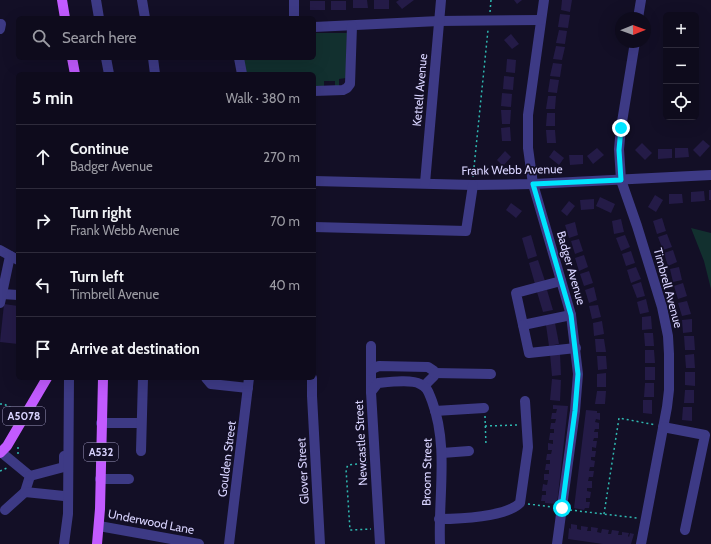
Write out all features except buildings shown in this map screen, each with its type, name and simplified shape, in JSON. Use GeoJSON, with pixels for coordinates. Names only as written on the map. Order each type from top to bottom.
{"type":"FeatureCollection","features":[{"type":"Feature","properties":{"kind":"main road"},"geometry":{"type":"LineString","coordinates":[[62,0],[65,16]]}},
{"type":"Feature","properties":{"kind":"main road"},"geometry":{"type":"LineString","coordinates":[[72,60],[75,72]]}},
{"type":"Feature","properties":{"kind":"main road","name":"A5078"},"geometry":{"type":"LineString","coordinates":[[1,453],[7,446],[46,380]]}},
{"type":"Feature","properties":{"kind":"main road","name":"A532"},"geometry":{"type":"LineString","coordinates":[[97,544],[99,526],[103,380]]}},
{"type":"Feature","properties":{"kind":"street"},"geometry":{"type":"LineString","coordinates":[[96,0],[99,16]]}},
{"type":"Feature","properties":{"kind":"street"},"geometry":{"type":"LineString","coordinates":[[142,0],[145,16]]}},
{"type":"Feature","properties":{"kind":"street"},"geometry":{"type":"LineString","coordinates":[[294,0],[294,16]]}},
{"type":"Feature","properties":{"kind":"street","name":"Kettell Avenue"},"geometry":{"type":"LineString","coordinates":[[425,183],[441,0]]}},
{"type":"Feature","properties":{"kind":"street","name":"Badger Avenue"},"geometry":{"type":"LineString","coordinates":[[544,0],[528,116],[528,148],[533,184],[571,315],[578,374],[575,411],[557,544]]}},
{"type":"Feature","properties":{"kind":"street"},"geometry":{"type":"LineString","coordinates":[[639,12],[641,0]]}},
{"type":"Feature","properties":{"kind":"street"},"geometry":{"type":"LineString","coordinates":[[316,27],[439,21],[541,20]]}},
{"type":"Feature","properties":{"kind":"street"},"geometry":{"type":"LineString","coordinates":[[0,24],[0,29]]}},
{"type":"Feature","properties":{"kind":"street"},"geometry":{"type":"LineString","coordinates":[[316,91],[343,90],[350,84],[352,26]]}},
{"type":"Feature","properties":{"kind":"street","name":"Timbrell Avenue"},"geometry":{"type":"LineString","coordinates":[[634,48],[621,128],[619,150],[621,180],[660,299],[668,336],[669,390],[641,544]]}},
{"type":"Feature","properties":{"kind":"street"},"geometry":{"type":"LineString","coordinates":[[106,60],[109,72]]}},
{"type":"Feature","properties":{"kind":"street"},"geometry":{"type":"LineString","coordinates":[[153,60],[155,72]]}},
{"type":"Feature","properties":{"kind":"street"},"geometry":{"type":"LineString","coordinates":[[239,60],[242,72]]}},
{"type":"Feature","properties":{"kind":"street","name":"Frank Webb Avenue"},"geometry":{"type":"LineString","coordinates":[[316,181],[473,185],[533,184],[711,175]]}},
{"type":"Feature","properties":{"kind":"street"},"geometry":{"type":"LineString","coordinates":[[316,228],[466,231],[473,185]]}},
{"type":"Feature","properties":{"kind":"street"},"geometry":{"type":"LineString","coordinates":[[0,250],[14,258],[1,298],[16,295]]}},
{"type":"Feature","properties":{"kind":"street"},"geometry":{"type":"LineString","coordinates":[[561,281],[516,293],[529,353],[576,348]]}},
{"type":"Feature","properties":{"kind":"street"},"geometry":{"type":"LineString","coordinates":[[523,325],[571,315]]}},
{"type":"Feature","properties":{"kind":"street"},"geometry":{"type":"LineString","coordinates":[[371,346],[371,392]]}},
{"type":"Feature","properties":{"kind":"street"},"geometry":{"type":"LineString","coordinates":[[371,371],[379,366],[428,366],[434,373]]}},
{"type":"Feature","properties":{"kind":"street"},"geometry":{"type":"LineString","coordinates":[[434,373],[491,374]]}},
{"type":"Feature","properties":{"kind":"street"},"geometry":{"type":"LineString","coordinates":[[422,385],[434,376],[434,373]]}},
{"type":"Feature","properties":{"kind":"street"},"geometry":{"type":"LineString","coordinates":[[64,544],[68,514],[69,380]]}},
{"type":"Feature","properties":{"kind":"street"},"geometry":{"type":"LineString","coordinates":[[141,451],[143,380]]}},
{"type":"Feature","properties":{"kind":"street"},"geometry":{"type":"LineString","coordinates":[[208,380],[211,384],[249,383]]}},
{"type":"Feature","properties":{"kind":"street","name":"Glover Street"},"geometry":{"type":"LineString","coordinates":[[312,380],[320,544]]}},
{"type":"Feature","properties":{"kind":"street","name":"Newcastle Street"},"geometry":{"type":"LineString","coordinates":[[380,544],[371,392],[378,383],[398,382],[422,385]]}},
{"type":"Feature","properties":{"kind":"street","name":"Goulden Street"},"geometry":{"type":"LineString","coordinates":[[229,544],[249,383]]}},
{"type":"Feature","properties":{"kind":"street","name":"Broom Street"},"geometry":{"type":"LineString","coordinates":[[422,385],[427,388],[440,431],[442,453],[439,518],[440,544]]}},
{"type":"Feature","properties":{"kind":"street"},"geometry":{"type":"LineString","coordinates":[[439,518],[458,519],[504,512],[515,508],[520,503],[528,447],[525,401]]}},
{"type":"Feature","properties":{"kind":"street"},"geometry":{"type":"LineString","coordinates":[[435,411],[484,408]]}},
{"type":"Feature","properties":{"kind":"street"},"geometry":{"type":"LineString","coordinates":[[101,423],[142,423]]}},
{"type":"Feature","properties":{"kind":"street"},"geometry":{"type":"LineString","coordinates":[[663,427],[705,435],[685,530]]}},
{"type":"Feature","properties":{"kind":"street"},"geometry":{"type":"LineString","coordinates":[[30,476],[64,467],[64,446]]}},
{"type":"Feature","properties":{"kind":"street"},"geometry":{"type":"LineString","coordinates":[[442,453],[469,451]]}},
{"type":"Feature","properties":{"kind":"street"},"geometry":{"type":"LineString","coordinates":[[1,453],[30,476]]}},
{"type":"Feature","properties":{"kind":"street"},"geometry":{"type":"LineString","coordinates":[[5,510],[25,492],[30,476]]}},
{"type":"Feature","properties":{"kind":"street"},"geometry":{"type":"LineString","coordinates":[[100,479],[129,479]]}},
{"type":"Feature","properties":{"kind":"street"},"geometry":{"type":"LineString","coordinates":[[25,492],[64,496]]}},
{"type":"Feature","properties":{"kind":"street","name":"Underwood Lane"},"geometry":{"type":"LineString","coordinates":[[99,526],[179,542],[199,544]]}},
{"type":"Feature","properties":{"kind":"path"},"geometry":{"type":"LineString","coordinates":[[473,185],[491,0]]}},
{"type":"Feature","properties":{"kind":"path"},"geometry":{"type":"LineString","coordinates":[[0,404],[4,404],[24,416]]}},
{"type":"Feature","properties":{"kind":"path"},"geometry":{"type":"LineString","coordinates":[[484,408],[486,446]]}},
{"type":"Feature","properties":{"kind":"path"},"geometry":{"type":"LineString","coordinates":[[604,514],[619,418],[663,427]]}},
{"type":"Feature","properties":{"kind":"path"},"geometry":{"type":"LineString","coordinates":[[485,426],[526,425]]}},
{"type":"Feature","properties":{"kind":"path"},"geometry":{"type":"LineString","coordinates":[[375,462],[352,464],[348,465],[346,469],[350,530],[379,528]]}},
{"type":"Feature","properties":{"kind":"path"},"geometry":{"type":"LineString","coordinates":[[520,503],[646,520]]}},
{"type":"Feature","properties":{"kind":"green space"},"geometry":{"type":"Polygon","coordinates":[[[316,33],[347,33],[346,78],[339,79],[339,88],[335,88],[335,81],[324,81],[324,88],[316,88],[316,72],[245,72],[242,60],[316,60],[316,33]]]}},
{"type":"Feature","properties":{"kind":"green space"},"geometry":{"type":"Polygon","coordinates":[[[691,228],[711,233],[711,289],[704,261],[691,228]]]}},
{"type":"Feature","properties":{"kind":"route"},"geometry":{"type":"LineString","coordinates":[[562,508],[575,411],[578,374],[571,315],[533,184],[621,180],[619,150],[621,128]]}}]}
